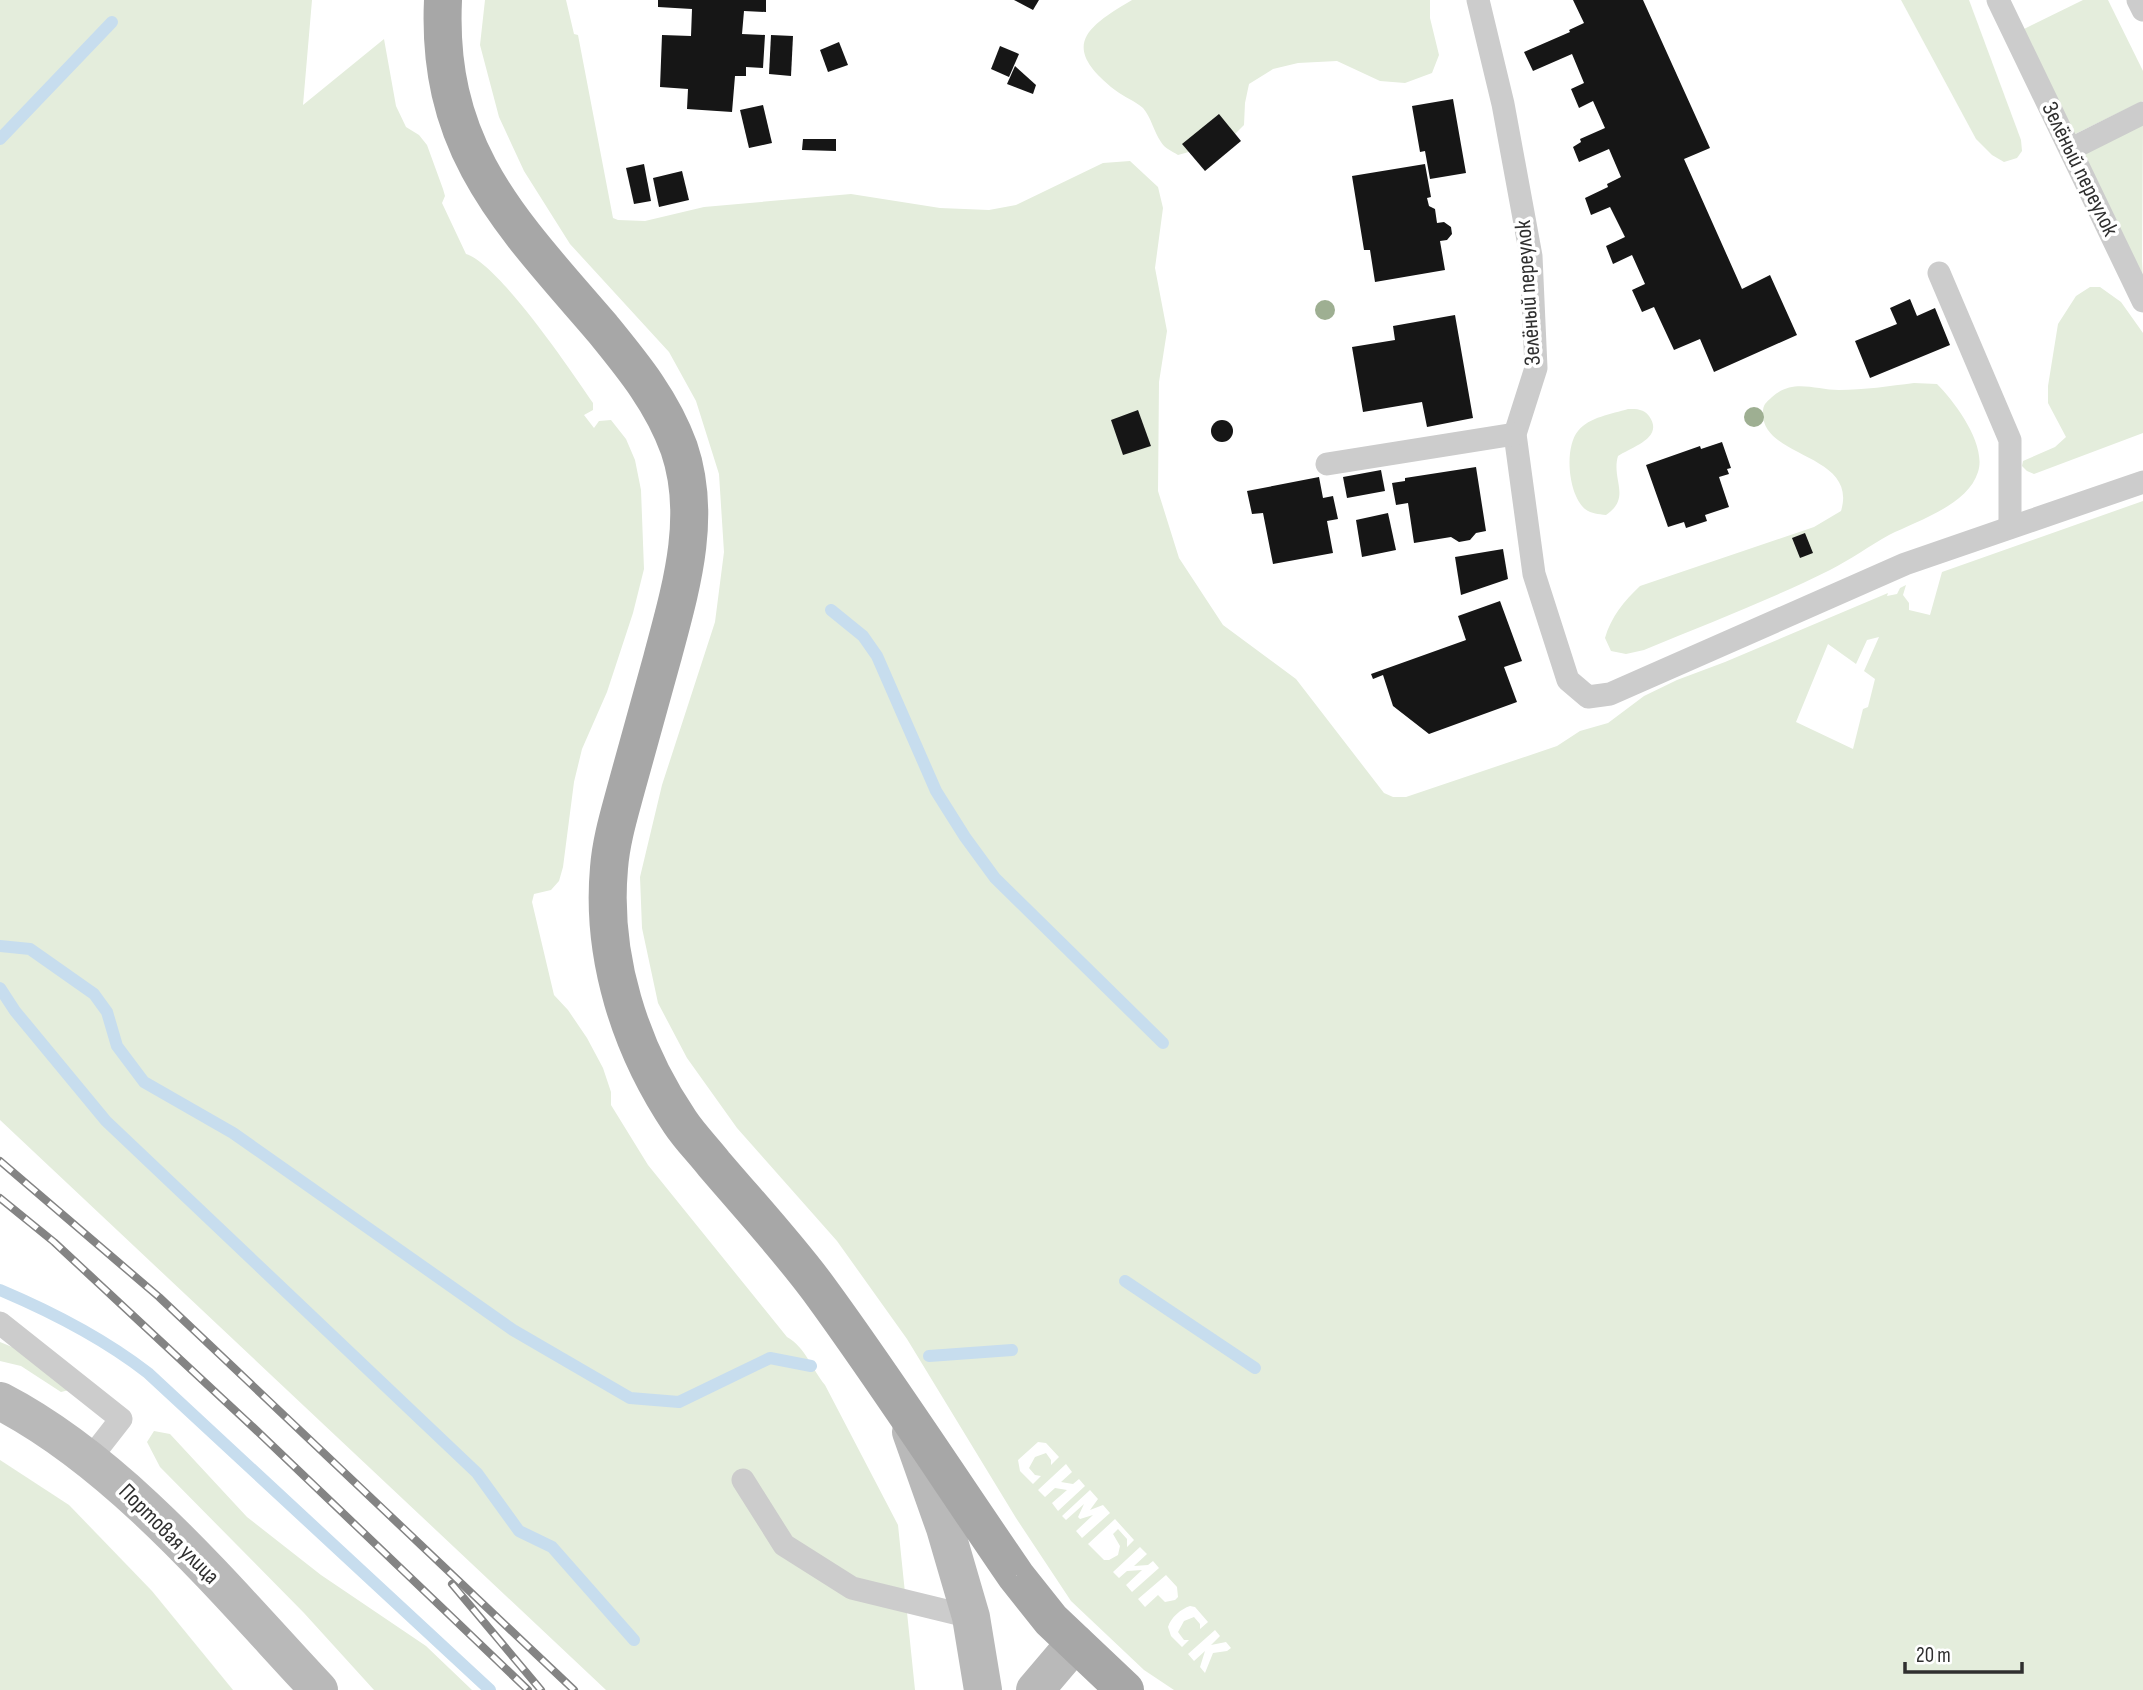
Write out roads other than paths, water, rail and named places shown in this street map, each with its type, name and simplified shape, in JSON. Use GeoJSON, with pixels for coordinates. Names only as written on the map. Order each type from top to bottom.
{"type":"FeatureCollection","features":[{"type":"Feature","properties":{"kind":"main road"},"geometry":{"type":"LineString","coordinates":[[443,0],[441,33],[444,70],[455,114],[471,155],[493,195],[519,231],[643,377],[670,425],[686,478],[689,530],[682,584],[611,846],[607,917],[611,956],[625,1010],[650,1070],[681,1123],[816,1285],[1016,1576],[1051,1620],[1125,1690]]}},
{"type":"Feature","properties":{"kind":"street","name":"Портовая улица"},"geometry":{"type":"LineString","coordinates":[[0,1401],[108,1474],[198,1561],[319,1690]]}},
{"type":"Feature","properties":{"kind":"street"},"geometry":{"type":"LineString","coordinates":[[904,1414],[945,1528],[971,1617],[983,1690]]}},
{"type":"Feature","properties":{"kind":"street"},"geometry":{"type":"LineString","coordinates":[[1035,1690],[1074,1643]]}},
{"type":"Feature","properties":{"kind":"lane","name":"Зелёный переулок"},"geometry":{"type":"LineString","coordinates":[[1478,0],[1503,104],[1531,256],[1536,368],[1515,434],[1534,574],[1568,680],[1588,697],[1610,694],[1905,564],[2010,527]]}},
{"type":"Feature","properties":{"kind":"lane","name":"Зелёный переулок"},"geometry":{"type":"LineString","coordinates":[[1998,0],[2143,300]]}},
{"type":"Feature","properties":{"kind":"lane"},"geometry":{"type":"LineString","coordinates":[[2138,0],[2143,10]]}},
{"type":"Feature","properties":{"kind":"lane"},"geometry":{"type":"LineString","coordinates":[[2071,149],[2143,113]]}},
{"type":"Feature","properties":{"kind":"lane"},"geometry":{"type":"LineString","coordinates":[[1939,273],[2010,440],[2010,527],[2143,482]]}},
{"type":"Feature","properties":{"kind":"lane"},"geometry":{"type":"LineString","coordinates":[[1327,464],[1515,434]]}},
{"type":"Feature","properties":{"kind":"lane"},"geometry":{"type":"LineString","coordinates":[[0,1323],[121,1419],[89,1461]]}},
{"type":"Feature","properties":{"kind":"lane"},"geometry":{"type":"LineString","coordinates":[[743,1480],[784,1545],[852,1588],[971,1617]]}},
{"type":"Feature","properties":{"kind":"waterway"},"geometry":{"type":"LineString","coordinates":[[0,139],[112,22]]}},
{"type":"Feature","properties":{"kind":"waterway"},"geometry":{"type":"LineString","coordinates":[[831,610],[863,636],[877,656],[936,791],[995,878],[1163,1043]]}},
{"type":"Feature","properties":{"kind":"waterway"},"geometry":{"type":"LineString","coordinates":[[0,946],[30,949],[94,994],[107,1012],[117,1046],[144,1082],[233,1133],[513,1330],[630,1398],[679,1402],[770,1358],[811,1366]]}},
{"type":"Feature","properties":{"kind":"waterway"},"geometry":{"type":"LineString","coordinates":[[0,988],[15,1011],[106,1121],[477,1473],[519,1531],[552,1547],[634,1640]]}},
{"type":"Feature","properties":{"kind":"waterway"},"geometry":{"type":"LineString","coordinates":[[1125,1281],[1255,1368]]}},
{"type":"Feature","properties":{"kind":"waterway"},"geometry":{"type":"LineString","coordinates":[[0,1290],[77,1327],[148,1373],[490,1690]]}},
{"type":"Feature","properties":{"kind":"waterway"},"geometry":{"type":"LineString","coordinates":[[929,1356],[1012,1350]]}},
{"type":"Feature","properties":{"kind":"railway"},"geometry":{"type":"LineString","coordinates":[[0,1161],[159,1297],[574,1690]]}},
{"type":"Feature","properties":{"kind":"railway"},"geometry":{"type":"LineString","coordinates":[[0,1198],[54,1242],[255,1429],[528,1690]]}},
{"type":"Feature","properties":{"kind":"railway"},"geometry":{"type":"LineString","coordinates":[[452,1584],[541,1690]]}}]}
